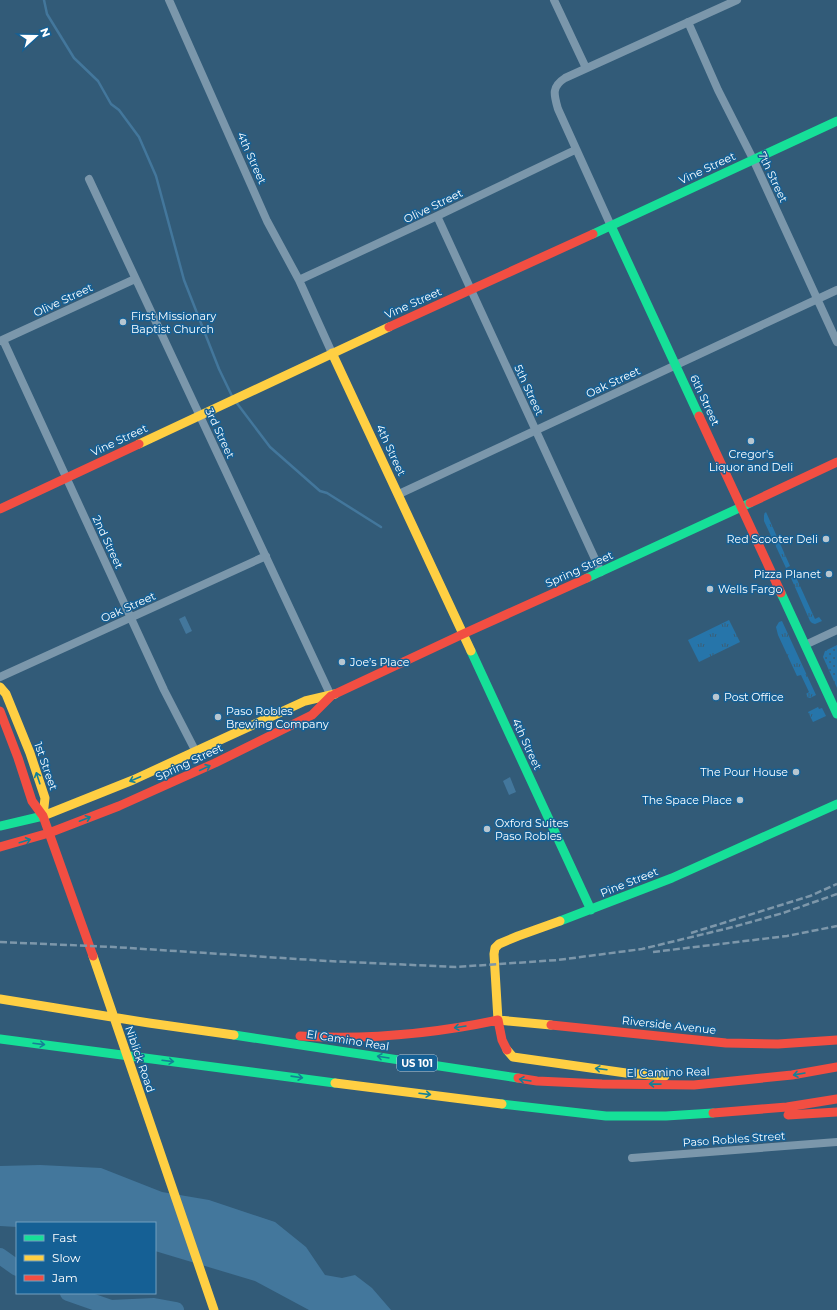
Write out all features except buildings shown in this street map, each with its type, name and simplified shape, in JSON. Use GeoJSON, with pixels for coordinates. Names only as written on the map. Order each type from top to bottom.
{"type":"FeatureCollection","features":[{"type":"Feature","properties":{"kind":"main road","name":"Vine Street"},"geometry":{"type":"LineString","coordinates":[[0,509],[228,401],[471,291],[837,121]]}},
{"type":"Feature","properties":{"kind":"main road","name":"6th Street"},"geometry":{"type":"LineString","coordinates":[[611,226],[837,714]]}},
{"type":"Feature","properties":{"kind":"main road","name":"4th Street"},"geometry":{"type":"LineString","coordinates":[[332,353],[591,910]]}},
{"type":"Feature","properties":{"kind":"main road","name":"Spring Street"},"geometry":{"type":"LineString","coordinates":[[0,826],[43,816],[133,780],[305,701],[330,696],[837,462]]}},
{"type":"Feature","properties":{"kind":"main road","name":"1st Street"},"geometry":{"type":"LineString","coordinates":[[0,687],[6,694],[30,752],[45,798],[43,816]]}},
{"type":"Feature","properties":{"kind":"main road","name":"Spring Street"},"geometry":{"type":"LineString","coordinates":[[0,847],[49,833],[119,806],[215,764],[312,715],[330,696]]}},
{"type":"Feature","properties":{"kind":"main road"},"geometry":{"type":"LineString","coordinates":[[0,711],[18,758],[32,801],[43,816]]}},
{"type":"Feature","properties":{"kind":"main road","name":"Pine Street"},"geometry":{"type":"LineString","coordinates":[[498,1020],[495,948],[499,944],[591,910],[709,862],[837,804]]}},
{"type":"Feature","properties":{"kind":"main road","name":"Niblick Road"},"geometry":{"type":"LineString","coordinates":[[43,816],[214,1310]]}},
{"type":"Feature","properties":{"kind":"main road","name":"El Camino Real"},"geometry":{"type":"LineString","coordinates":[[0,999],[149,1023],[301,1044],[537,1082],[694,1085],[792,1075],[837,1067]]}},
{"type":"Feature","properties":{"kind":"main road"},"geometry":{"type":"LineString","coordinates":[[498,1020],[504,1047],[507,1053],[513,1057],[626,1073],[663,1076],[694,1085]]}},
{"type":"Feature","properties":{"kind":"main road","name":"Riverside Avenue"},"geometry":{"type":"LineString","coordinates":[[149,1023],[319,1037],[352,1038],[405,1036],[498,1020],[726,1043],[778,1044],[837,1040]]}},
{"type":"Feature","properties":{"kind":"main road"},"geometry":{"type":"LineString","coordinates":[[0,1039],[483,1102],[606,1116],[666,1116],[738,1112],[787,1107],[837,1099]]}},
{"type":"Feature","properties":{"kind":"main road"},"geometry":{"type":"LineString","coordinates":[[738,1112],[775,1115],[837,1112]]}},
{"type":"Feature","properties":{"kind":"street","name":"4th Street"},"geometry":{"type":"LineString","coordinates":[[169,0],[267,222],[299,280],[332,353]]}},
{"type":"Feature","properties":{"kind":"street"},"geometry":{"type":"LineString","coordinates":[[554,0],[586,68],[737,0]]}},
{"type":"Feature","properties":{"kind":"street","name":"7th Street"},"geometry":{"type":"LineString","coordinates":[[688,22],[718,90],[753,160],[837,342]]}},
{"type":"Feature","properties":{"kind":"street","name":"6th Street"},"geometry":{"type":"LineString","coordinates":[[586,68],[559,82],[556,86],[554,94],[558,109],[575,150],[611,226]]}},
{"type":"Feature","properties":{"kind":"street","name":"Olive Street"},"geometry":{"type":"LineString","coordinates":[[299,280],[575,150]]}},
{"type":"Feature","properties":{"kind":"street","name":"3rd Street"},"geometry":{"type":"LineString","coordinates":[[89,179],[330,696]]}},
{"type":"Feature","properties":{"kind":"street","name":"5th Street"},"geometry":{"type":"LineString","coordinates":[[437,216],[601,572]]}},
{"type":"Feature","properties":{"kind":"street","name":"Olive Street"},"geometry":{"type":"LineString","coordinates":[[2,340],[135,279]]}},
{"type":"Feature","properties":{"kind":"street","name":"Oak Street"},"geometry":{"type":"LineString","coordinates":[[398,494],[837,290]]}},
{"type":"Feature","properties":{"kind":"street","name":"2nd Street"},"geometry":{"type":"LineString","coordinates":[[2,340],[164,690],[196,752]]}},
{"type":"Feature","properties":{"kind":"street","name":"Oak Street"},"geometry":{"type":"LineString","coordinates":[[0,677],[266,556]]}},
{"type":"Feature","properties":{"kind":"street"},"geometry":{"type":"LineString","coordinates":[[805,645],[837,630]]}},
{"type":"Feature","properties":{"kind":"street","name":"Paso Robles Street"},"geometry":{"type":"LineString","coordinates":[[632,1158],[837,1142]]}},
{"type":"Feature","properties":{"kind":"green space"},"geometry":{"type":"Polygon","coordinates":[[[766,512],[790,566],[786,568],[764,521],[764,514],[766,512]]]}},
{"type":"Feature","properties":{"kind":"green space"},"geometry":{"type":"Polygon","coordinates":[[[795,575],[815,619],[819,617],[822,621],[815,624],[810,621],[791,578],[795,575]]]}},
{"type":"Feature","properties":{"kind":"green space"},"geometry":{"type":"Polygon","coordinates":[[[729,620],[740,642],[699,662],[688,640],[729,620]]]}},
{"type":"Feature","properties":{"kind":"green space"},"geometry":{"type":"Polygon","coordinates":[[[782,621],[816,695],[810,698],[807,697],[806,694],[809,692],[801,675],[797,676],[778,635],[776,627],[779,622],[782,621]]]}},
{"type":"Feature","properties":{"kind":"green space"},"geometry":{"type":"Polygon","coordinates":[[[837,645],[837,688],[823,657],[825,651],[837,645]]]}},
{"type":"Feature","properties":{"kind":"green space"},"geometry":{"type":"Polygon","coordinates":[[[818,707],[819,709],[822,708],[826,716],[813,722],[808,712],[818,707]]]}},
{"type":"Feature","properties":{"kind":"shaded area"},"geometry":{"type":"Polygon","coordinates":[[[185,616],[192,631],[186,634],[179,619],[185,616]]]}},
{"type":"Feature","properties":{"kind":"shaded area"},"geometry":{"type":"Polygon","coordinates":[[[510,777],[516,792],[509,795],[503,781],[510,777]]]}},
{"type":"Feature","properties":{"kind":"shaded area"},"geometry":{"type":"Polygon","coordinates":[[[40,1165],[101,1168],[162,1192],[209,1200],[275,1222],[306,1247],[325,1275],[342,1278],[355,1275],[372,1288],[391,1310],[309,1310],[255,1281],[156,1251],[156,1222],[16,1222],[16,1227],[0,1226],[0,1166],[40,1165]]]}},
{"type":"Feature","properties":{"kind":"waterway"},"geometry":{"type":"LineString","coordinates":[[44,0],[47,14],[74,58],[98,81],[111,104],[119,110],[139,137],[156,176],[184,280],[219,369],[232,396]]}},
{"type":"Feature","properties":{"kind":"waterway"},"geometry":{"type":"LineString","coordinates":[[236,402],[270,447],[320,491],[327,493],[381,527]]}},
{"type":"Feature","properties":{"kind":"waterway"},"geometry":{"type":"LineString","coordinates":[[0,1256],[16,1267]]}},
{"type":"Feature","properties":{"kind":"waterway"},"geometry":{"type":"LineString","coordinates":[[71,1294],[111,1308],[154,1306],[176,1310]]}},
{"type":"Feature","properties":{"kind":"railway"},"geometry":{"type":"LineString","coordinates":[[691,933],[810,896],[837,884]]}},
{"type":"Feature","properties":{"kind":"railway"},"geometry":{"type":"LineString","coordinates":[[0,942],[114,947],[328,961],[456,967],[558,960],[642,949],[783,913],[837,894]]}},
{"type":"Feature","properties":{"kind":"railway"},"geometry":{"type":"LineString","coordinates":[[653,952],[787,936],[837,926]]}},
{"type":"Feature","properties":{"kind":"traffic: fast"},"geometry":{"type":"LineString","coordinates":[[593,234],[837,121]]}},
{"type":"Feature","properties":{"kind":"traffic: fast"},"geometry":{"type":"LineString","coordinates":[[611,226],[699,416]]}},
{"type":"Feature","properties":{"kind":"traffic: fast"},"geometry":{"type":"LineString","coordinates":[[587,578],[750,503]]}},
{"type":"Feature","properties":{"kind":"traffic: fast"},"geometry":{"type":"LineString","coordinates":[[781,593],[837,714]]}},
{"type":"Feature","properties":{"kind":"traffic: fast"},"geometry":{"type":"LineString","coordinates":[[471,651],[591,910]]}},
{"type":"Feature","properties":{"kind":"traffic: fast"},"geometry":{"type":"LineString","coordinates":[[560,921],[672,878],[837,804]]}},
{"type":"Feature","properties":{"kind":"traffic: fast"},"geometry":{"type":"LineString","coordinates":[[0,826],[43,816]]}},
{"type":"Feature","properties":{"kind":"traffic: fast"},"geometry":{"type":"LineString","coordinates":[[234,1035],[518,1078]]}},
{"type":"Feature","properties":{"kind":"traffic: fast"},"geometry":{"type":"LineString","coordinates":[[0,1039],[335,1083]]}},
{"type":"Feature","properties":{"kind":"traffic: fast"},"geometry":{"type":"LineString","coordinates":[[502,1104],[606,1116],[666,1116],[713,1113]]}},
{"type":"Feature","properties":{"kind":"traffic: slow"},"geometry":{"type":"LineString","coordinates":[[139,444],[389,327]]}},
{"type":"Feature","properties":{"kind":"traffic: slow"},"geometry":{"type":"LineString","coordinates":[[332,353],[471,651]]}},
{"type":"Feature","properties":{"kind":"traffic: slow"},"geometry":{"type":"LineString","coordinates":[[0,687],[6,694],[30,753],[45,798],[43,816]]}},
{"type":"Feature","properties":{"kind":"traffic: slow"},"geometry":{"type":"LineString","coordinates":[[43,816],[133,780],[305,701],[335,694]]}},
{"type":"Feature","properties":{"kind":"traffic: slow"},"geometry":{"type":"LineString","coordinates":[[551,1025],[498,1020],[494,954],[495,948],[499,944],[560,921]]}},
{"type":"Feature","properties":{"kind":"traffic: slow"},"geometry":{"type":"LineString","coordinates":[[93,956],[214,1310]]}},
{"type":"Feature","properties":{"kind":"traffic: slow"},"geometry":{"type":"LineString","coordinates":[[0,999],[234,1035]]}},
{"type":"Feature","properties":{"kind":"traffic: slow"},"geometry":{"type":"LineString","coordinates":[[507,1050],[513,1057],[626,1073],[665,1076]]}},
{"type":"Feature","properties":{"kind":"traffic: slow"},"geometry":{"type":"LineString","coordinates":[[335,1083],[502,1104]]}},
{"type":"Feature","properties":{"kind":"traffic: jam"},"geometry":{"type":"LineString","coordinates":[[389,327],[593,234]]}},
{"type":"Feature","properties":{"kind":"traffic: jam"},"geometry":{"type":"LineString","coordinates":[[699,416],[781,593]]}},
{"type":"Feature","properties":{"kind":"traffic: jam"},"geometry":{"type":"LineString","coordinates":[[0,509],[139,444]]}},
{"type":"Feature","properties":{"kind":"traffic: jam"},"geometry":{"type":"LineString","coordinates":[[750,503],[837,462]]}},
{"type":"Feature","properties":{"kind":"traffic: jam"},"geometry":{"type":"LineString","coordinates":[[335,694],[587,578]]}},
{"type":"Feature","properties":{"kind":"traffic: jam"},"geometry":{"type":"LineString","coordinates":[[49,833],[119,806],[215,763],[312,715],[331,696]]}},
{"type":"Feature","properties":{"kind":"traffic: jam"},"geometry":{"type":"LineString","coordinates":[[0,711],[18,758],[32,801],[43,816],[93,956]]}},
{"type":"Feature","properties":{"kind":"traffic: jam"},"geometry":{"type":"LineString","coordinates":[[0,847],[49,833]]}},
{"type":"Feature","properties":{"kind":"traffic: jam"},"geometry":{"type":"LineString","coordinates":[[300,1036],[350,1037],[399,1035],[449,1029],[498,1020],[502,1040],[507,1050]]}},
{"type":"Feature","properties":{"kind":"traffic: jam"},"geometry":{"type":"LineString","coordinates":[[551,1025],[726,1043],[778,1044],[837,1040]]}},
{"type":"Feature","properties":{"kind":"traffic: jam"},"geometry":{"type":"LineString","coordinates":[[518,1078],[537,1081],[602,1084],[694,1085],[792,1075],[837,1067]]}},
{"type":"Feature","properties":{"kind":"traffic: jam"},"geometry":{"type":"LineString","coordinates":[[713,1113],[787,1107],[837,1099]]}},
{"type":"Feature","properties":{"kind":"traffic: jam"},"geometry":{"type":"LineString","coordinates":[[788,1115],[837,1112]]}},
{"type":"Feature","properties":{"kind":"place","name":"First Missionary Baptist Church"},"geometry":{"type":"Point","coordinates":[123,322]}},
{"type":"Feature","properties":{"kind":"place","name":"Cregor's Liquor and Deli"},"geometry":{"type":"Point","coordinates":[751,441]}},
{"type":"Feature","properties":{"kind":"place","name":"Red Scooter Deli"},"geometry":{"type":"Point","coordinates":[826,539]}},
{"type":"Feature","properties":{"kind":"place","name":"Pizza Planet"},"geometry":{"type":"Point","coordinates":[829,574]}},
{"type":"Feature","properties":{"kind":"place","name":"Wells Fargo"},"geometry":{"type":"Point","coordinates":[710,589]}},
{"type":"Feature","properties":{"kind":"place","name":"Joe’s Place"},"geometry":{"type":"Point","coordinates":[342,662]}},
{"type":"Feature","properties":{"kind":"place","name":"Post Office"},"geometry":{"type":"Point","coordinates":[716,697]}},
{"type":"Feature","properties":{"kind":"place","name":"Paso Robles Brewing Company"},"geometry":{"type":"Point","coordinates":[218,717]}},
{"type":"Feature","properties":{"kind":"place","name":"The Pour House"},"geometry":{"type":"Point","coordinates":[796,772]}},
{"type":"Feature","properties":{"kind":"place","name":"The Space Place"},"geometry":{"type":"Point","coordinates":[740,800]}},
{"type":"Feature","properties":{"kind":"place","name":"Oxford Suites Paso Robles"},"geometry":{"type":"Point","coordinates":[487,829]}}]}
